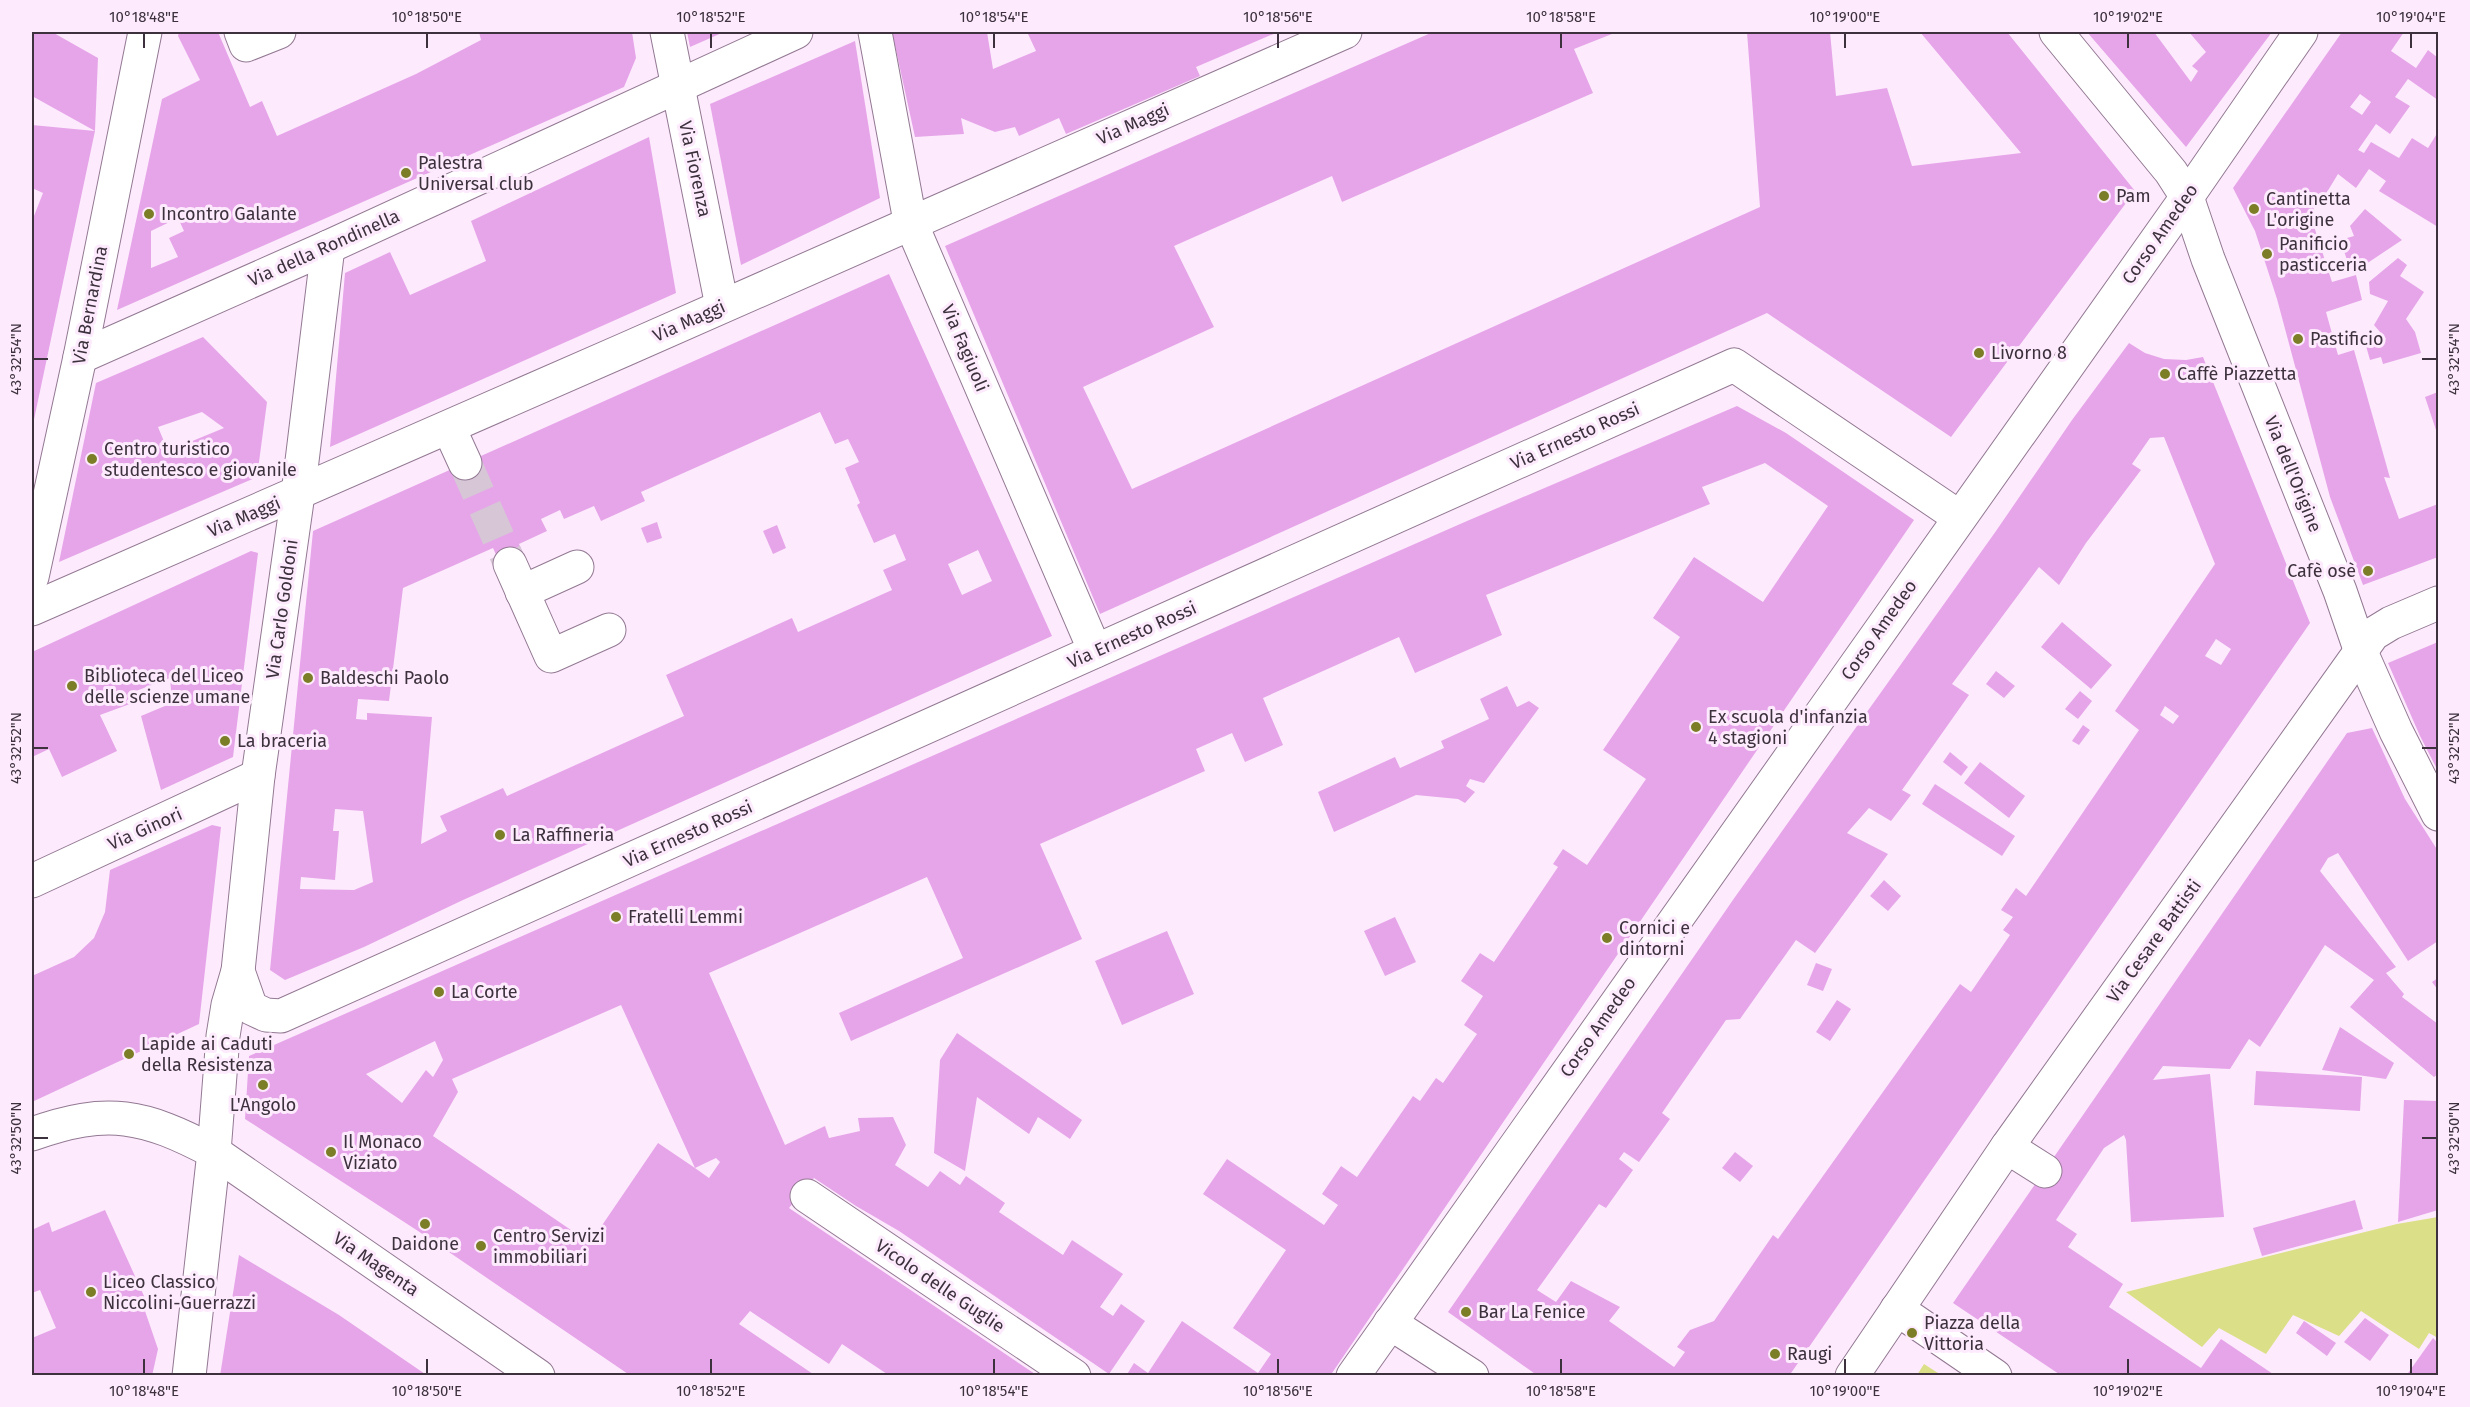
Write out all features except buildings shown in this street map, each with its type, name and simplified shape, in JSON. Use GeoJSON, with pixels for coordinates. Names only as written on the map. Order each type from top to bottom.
{"type":"FeatureCollection","features":[{"type":"Feature","properties":{"kind":"street","name":"Via Bernardina"},"geometry":{"type":"LineString","coordinates":[[32,568],[80,357],[145,32]]}},
{"type":"Feature","properties":{"kind":"street"},"geometry":{"type":"LineString","coordinates":[[241,32],[246,45],[279,32]]}},
{"type":"Feature","properties":{"kind":"street","name":"Via Fiorenza"},"geometry":{"type":"LineString","coordinates":[[667,32],[722,306]]}},
{"type":"Feature","properties":{"kind":"street","name":"Via della Rondinella"},"geometry":{"type":"LineString","coordinates":[[80,357],[328,247],[796,32]]}},
{"type":"Feature","properties":{"kind":"street","name":"Via Fagiuoli"},"geometry":{"type":"LineString","coordinates":[[874,32],[910,221],[1095,651]]}},
{"type":"Feature","properties":{"kind":"street","name":"Via Maggi"},"geometry":{"type":"LineString","coordinates":[[32,609],[449,428],[910,221],[1346,32]]}},
{"type":"Feature","properties":{"kind":"street","name":"Via dell'Origine"},"geometry":{"type":"LineString","coordinates":[[2056,32],[2171,172],[2187,197],[2208,259],[2340,591],[2361,652],[2396,731],[2439,814]]}},
{"type":"Feature","properties":{"kind":"street","name":"Corso Amedeo"},"geometry":{"type":"LineString","coordinates":[[1353,1376],[2187,197],[2301,32]]}},
{"type":"Feature","properties":{"kind":"street","name":"Via Carlo Goldoni"},"geometry":{"type":"LineString","coordinates":[[238,971],[258,776],[298,494],[328,247]]}},
{"type":"Feature","properties":{"kind":"street","name":"Via Ernesto Rossi"},"geometry":{"type":"LineString","coordinates":[[218,1088],[246,1034],[281,1016],[1734,364],[1959,517]]}},
{"type":"Feature","properties":{"kind":"street"},"geometry":{"type":"LineString","coordinates":[[449,428],[465,463]]}},
{"type":"Feature","properties":{"kind":"street"},"geometry":{"type":"LineString","coordinates":[[577,567],[516,578],[551,656],[609,630]]}},
{"type":"Feature","properties":{"kind":"street","name":"Via Cesare Battisti"},"geometry":{"type":"LineString","coordinates":[[1897,1310],[2007,1147],[2373,634],[2439,603]]}},
{"type":"Feature","properties":{"kind":"street","name":"Via Ginori"},"geometry":{"type":"LineString","coordinates":[[32,881],[258,776]]}},
{"type":"Feature","properties":{"kind":"street"},"geometry":{"type":"LineString","coordinates":[[238,971],[251,1008],[266,1016],[281,1016]]}},
{"type":"Feature","properties":{"kind":"street","name":"Via Ernesto Rossi"},"geometry":{"type":"LineString","coordinates":[[214,1152],[218,1088],[228,1005],[238,971]]}},
{"type":"Feature","properties":{"kind":"street"},"geometry":{"type":"LineString","coordinates":[[32,1134],[82,1119],[116,1118],[140,1121],[168,1129],[214,1152],[189,1376]]}},
{"type":"Feature","properties":{"kind":"street"},"geometry":{"type":"LineString","coordinates":[[2007,1147],[2045,1171]]}},
{"type":"Feature","properties":{"kind":"street","name":"Via Magenta"},"geometry":{"type":"LineString","coordinates":[[214,1152],[538,1376]]}},
{"type":"Feature","properties":{"kind":"street","name":"Vicolo delle Guglie"},"geometry":{"type":"LineString","coordinates":[[807,1196],[1074,1376]]}},
{"type":"Feature","properties":{"kind":"street"},"geometry":{"type":"LineString","coordinates":[[1852,1376],[1897,1310],[1995,1376]]}},
{"type":"Feature","properties":{"kind":"street"},"geometry":{"type":"LineString","coordinates":[[1390,1323],[1472,1376]]}},
{"type":"Feature","properties":{"kind":"green space"},"geometry":{"type":"Polygon","coordinates":[[[2438,1217],[2438,1338],[2429,1333],[2419,1349],[2361,1311],[2339,1336],[2293,1315],[2266,1354],[2219,1328],[2202,1347],[2126,1292],[2397,1224],[2438,1217]]]}},
{"type":"Feature","properties":{"kind":"green space"},"geometry":{"type":"Polygon","coordinates":[[[1924,1364],[1941,1375],[1917,1375],[1924,1364]]]}},
{"type":"Feature","properties":{"kind":"tunnel"},"geometry":{"type":"LineString","coordinates":[[465,463],[510,564]]}},
{"type":"Feature","properties":{"kind":"place","name":"Palestra Universal club"},"geometry":{"type":"Point","coordinates":[406,173]}},
{"type":"Feature","properties":{"kind":"place","name":"Pam"},"geometry":{"type":"Point","coordinates":[2104,196]}},
{"type":"Feature","properties":{"kind":"place","name":"Cantinetta L'origine"},"geometry":{"type":"Point","coordinates":[2254,209]}},
{"type":"Feature","properties":{"kind":"place","name":"Incontro Galante"},"geometry":{"type":"Point","coordinates":[149,214]}},
{"type":"Feature","properties":{"kind":"place","name":"Panificio pasticceria"},"geometry":{"type":"Point","coordinates":[2267,254]}},
{"type":"Feature","properties":{"kind":"place","name":"Pastificio"},"geometry":{"type":"Point","coordinates":[2298,339]}},
{"type":"Feature","properties":{"kind":"place","name":"Livorno 8"},"geometry":{"type":"Point","coordinates":[1979,353]}},
{"type":"Feature","properties":{"kind":"place","name":"Caffè Piazzetta"},"geometry":{"type":"Point","coordinates":[2165,374]}},
{"type":"Feature","properties":{"kind":"place","name":"Centro turistico studentesco e giovanile"},"geometry":{"type":"Point","coordinates":[92,459]}},
{"type":"Feature","properties":{"kind":"place","name":"Cafè osè"},"geometry":{"type":"Point","coordinates":[2368,571]}},
{"type":"Feature","properties":{"kind":"place","name":"Baldeschi Paolo"},"geometry":{"type":"Point","coordinates":[308,678]}},
{"type":"Feature","properties":{"kind":"place","name":"Biblioteca del Liceo delle scienze umane"},"geometry":{"type":"Point","coordinates":[72,686]}},
{"type":"Feature","properties":{"kind":"place","name":"Ex scuola d'infanzia 4 stagioni"},"geometry":{"type":"Point","coordinates":[1696,727]}},
{"type":"Feature","properties":{"kind":"place","name":"La braceria"},"geometry":{"type":"Point","coordinates":[225,741]}},
{"type":"Feature","properties":{"kind":"place","name":"La Raffineria"},"geometry":{"type":"Point","coordinates":[500,835]}},
{"type":"Feature","properties":{"kind":"place","name":"Fratelli Lemmi"},"geometry":{"type":"Point","coordinates":[616,917]}},
{"type":"Feature","properties":{"kind":"place","name":"Cornici e dintorni"},"geometry":{"type":"Point","coordinates":[1607,938]}},
{"type":"Feature","properties":{"kind":"place","name":"La Corte"},"geometry":{"type":"Point","coordinates":[439,992]}},
{"type":"Feature","properties":{"kind":"place","name":"Lapide ai Caduti della Resistenza"},"geometry":{"type":"Point","coordinates":[129,1054]}},
{"type":"Feature","properties":{"kind":"place","name":"L'Angolo"},"geometry":{"type":"Point","coordinates":[263,1085]}},
{"type":"Feature","properties":{"kind":"place","name":"Il Monaco Viziato"},"geometry":{"type":"Point","coordinates":[331,1152]}},
{"type":"Feature","properties":{"kind":"place","name":"Daidone"},"geometry":{"type":"Point","coordinates":[425,1224]}},
{"type":"Feature","properties":{"kind":"place","name":"Centro Servizi immobiliari"},"geometry":{"type":"Point","coordinates":[481,1246]}},
{"type":"Feature","properties":{"kind":"place","name":"Liceo Classico Niccolini-Guerrazzi"},"geometry":{"type":"Point","coordinates":[91,1292]}},
{"type":"Feature","properties":{"kind":"place","name":"Bar La Fenice"},"geometry":{"type":"Point","coordinates":[1466,1312]}},
{"type":"Feature","properties":{"kind":"place","name":"Piazza della Vittoria"},"geometry":{"type":"Point","coordinates":[1912,1333]}},
{"type":"Feature","properties":{"kind":"place","name":"Raugi"},"geometry":{"type":"Point","coordinates":[1775,1354]}}]}
